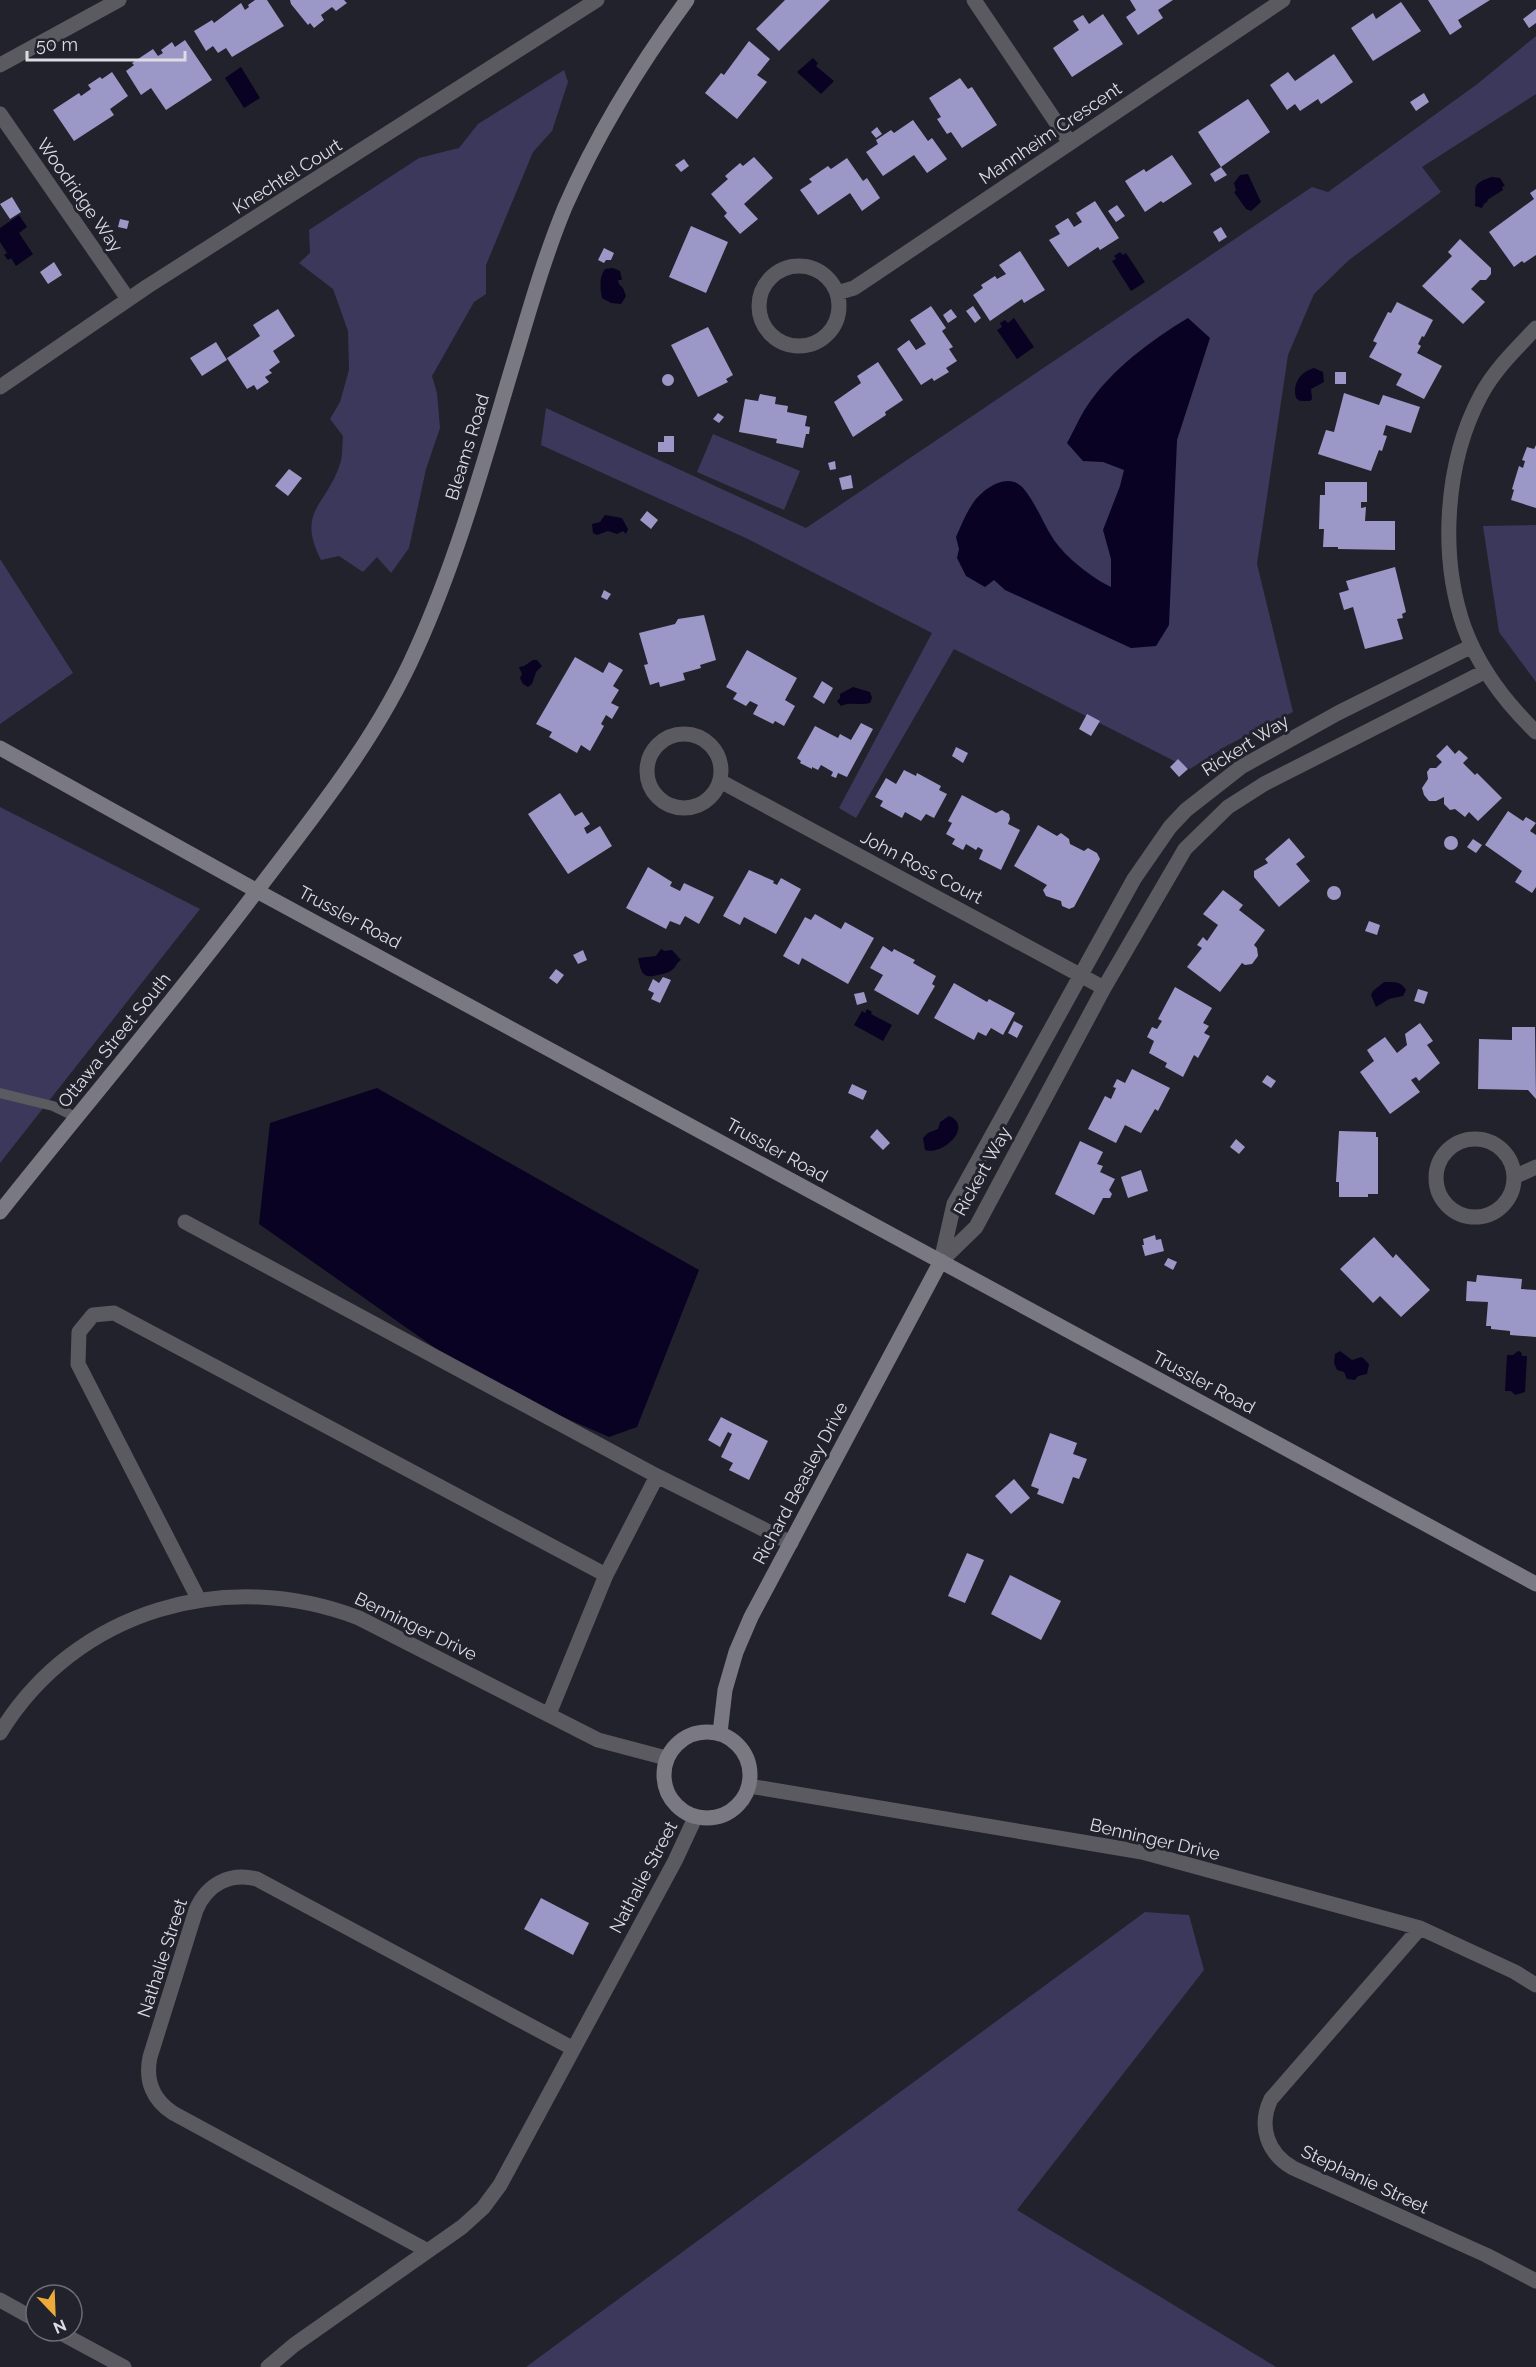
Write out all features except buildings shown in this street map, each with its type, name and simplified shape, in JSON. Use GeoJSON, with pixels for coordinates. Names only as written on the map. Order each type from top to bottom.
{"type":"FeatureCollection","features":[{"type":"Feature","properties":{"kind":"main road","name":"Bleams Road"},"geometry":{"type":"LineString","coordinates":[[257,891],[356,759],[403,678],[436,602],[458,541],[532,302],[566,206],[602,135],[641,67],[687,0]]}},
{"type":"Feature","properties":{"kind":"main road","name":"Trussler Road"},"geometry":{"type":"LineString","coordinates":[[0,748],[257,891],[297,910],[1536,1584]]}},
{"type":"Feature","properties":{"kind":"main road","name":"Ottawa Street South"},"geometry":{"type":"LineString","coordinates":[[0,1212],[230,928],[257,891]]}},
{"type":"Feature","properties":{"kind":"main road","name":"Richard Beasley Drive"},"geometry":{"type":"LineString","coordinates":[[720,1733],[725,1690],[736,1652],[751,1617],[941,1261]]}},
{"type":"Feature","properties":{"kind":"main road"},"geometry":{"type":"LineString","coordinates":[[704,1731],[720,1733],[735,1742],[745,1755],[750,1771],[749,1786],[740,1803],[726,1814],[710,1818],[695,1818],[678,1807],[667,1793],[663,1777],[666,1758],[674,1746],[687,1736],[704,1731]]}},
{"type":"Feature","properties":{"kind":"street"},"geometry":{"type":"LineString","coordinates":[[0,65],[119,0]]}},
{"type":"Feature","properties":{"kind":"street","name":"Knechtel Court"},"geometry":{"type":"LineString","coordinates":[[0,387],[128,299],[597,0]]}},
{"type":"Feature","properties":{"kind":"street"},"geometry":{"type":"LineString","coordinates":[[974,0],[1070,143]]}},
{"type":"Feature","properties":{"kind":"street","name":"Mannheim Crescent"},"geometry":{"type":"LineString","coordinates":[[837,293],[854,288],[1283,0]]}},
{"type":"Feature","properties":{"kind":"street","name":"Woodridge Way"},"geometry":{"type":"LineString","coordinates":[[0,114],[128,299]]}},
{"type":"Feature","properties":{"kind":"street"},"geometry":{"type":"LineString","coordinates":[[807,267],[820,272],[830,281],[837,293],[839,303],[835,324],[822,339],[813,344],[792,346],[782,342],[765,328],[760,318],[762,290],[781,270],[807,267]]}},
{"type":"Feature","properties":{"kind":"street"},"geometry":{"type":"LineString","coordinates":[[1536,328],[1512,352],[1481,396],[1458,458],[1450,505],[1450,553],[1459,607],[1473,646],[1486,671],[1517,714],[1536,732]]}},
{"type":"Feature","properties":{"kind":"street","name":"Rickert Way"},"geometry":{"type":"LineString","coordinates":[[941,1261],[954,1204],[1134,879],[1170,827],[1186,810],[1241,767],[1338,713],[1473,646]]}},
{"type":"Feature","properties":{"kind":"street","name":"Rickert Way"},"geometry":{"type":"LineString","coordinates":[[941,1261],[976,1227],[1104,988],[1185,849],[1228,807],[1264,784],[1486,671]]}},
{"type":"Feature","properties":{"kind":"street"},"geometry":{"type":"LineString","coordinates":[[681,733],[693,734],[713,746],[719,756],[722,768],[720,781],[709,799],[699,805],[678,808],[658,798],[647,777],[647,765],[655,747],[662,740],[681,733]]}},
{"type":"Feature","properties":{"kind":"street","name":"John Ross Court"},"geometry":{"type":"LineString","coordinates":[[720,781],[1104,988]]}},
{"type":"Feature","properties":{"kind":"street"},"geometry":{"type":"LineString","coordinates":[[1468,1140],[1482,1140],[1494,1144],[1504,1152],[1512,1164],[1514,1177],[1513,1189],[1503,1205],[1488,1215],[1476,1217],[1453,1210],[1438,1190],[1439,1165],[1456,1145],[1468,1140]]}},
{"type":"Feature","properties":{"kind":"street"},"geometry":{"type":"LineString","coordinates":[[1514,1177],[1536,1167]]}},
{"type":"Feature","properties":{"kind":"street"},"geometry":{"type":"LineString","coordinates":[[185,1222],[657,1476],[791,1543]]}},
{"type":"Feature","properties":{"kind":"street"},"geometry":{"type":"LineString","coordinates":[[199,1600],[78,1364],[78,1332],[93,1315],[114,1313],[606,1575]]}},
{"type":"Feature","properties":{"kind":"street"},"geometry":{"type":"LineString","coordinates":[[549,1714],[606,1575],[657,1476]]}},
{"type":"Feature","properties":{"kind":"street","name":"Benninger Drive"},"geometry":{"type":"LineString","coordinates":[[0,1733],[33,1689],[51,1671],[92,1640],[137,1617],[161,1609],[199,1600],[262,1596],[297,1600],[339,1611],[379,1628],[598,1740],[666,1758]]}},
{"type":"Feature","properties":{"kind":"street","name":"Benninger Drive"},"geometry":{"type":"LineString","coordinates":[[749,1786],[1142,1852],[1420,1928],[1515,1972],[1536,1985]]}},
{"type":"Feature","properties":{"kind":"street","name":"Nathalie Street"},"geometry":{"type":"LineString","coordinates":[[268,2367],[294,2345],[473,2218],[492,2197],[675,1861],[695,1818]]}},
{"type":"Feature","properties":{"kind":"street","name":"Nathalie Street"},"geometry":{"type":"LineString","coordinates":[[428,2251],[173,2113],[155,2097],[149,2081],[150,2057],[196,1910],[203,1896],[214,1886],[227,1879],[242,1876],[257,1879],[572,2048]]}},
{"type":"Feature","properties":{"kind":"street","name":"Stephanie Street"},"geometry":{"type":"LineString","coordinates":[[1420,1928],[1272,2099],[1265,2122],[1267,2138],[1274,2152],[1293,2168],[1486,2255],[1536,2282]]}},
{"type":"Feature","properties":{"kind":"street"},"geometry":{"type":"LineString","coordinates":[[0,2300],[24,2313]]}},
{"type":"Feature","properties":{"kind":"street"},"geometry":{"type":"LineString","coordinates":[[79,2343],[124,2367]]}},
{"type":"Feature","properties":{"kind":"lane"},"geometry":{"type":"LineString","coordinates":[[0,1093],[53,1107],[76,1117]]}},
{"type":"Feature","properties":{"kind":"shaded area"},"geometry":{"type":"Polygon","coordinates":[[[1536,36],[1536,94],[1422,167],[1441,192],[1349,260],[1314,294],[1288,355],[1257,564],[1293,712],[1228,745],[1190,769],[954,649],[856,818],[839,808],[932,633],[748,539],[541,445],[546,408],[806,528],[1312,187],[1328,192],[1476,85],[1536,36]]]}},
{"type":"Feature","properties":{"kind":"shaded area"},"geometry":{"type":"Polygon","coordinates":[[[813,58],[818,63],[816,66],[834,81],[821,94],[797,72],[813,58]]]}},
{"type":"Feature","properties":{"kind":"shaded area"},"geometry":{"type":"Polygon","coordinates":[[[241,67],[260,98],[244,108],[225,78],[241,67]]]}},
{"type":"Feature","properties":{"kind":"shaded area"},"geometry":{"type":"Polygon","coordinates":[[[564,70],[568,82],[552,131],[533,152],[486,265],[486,294],[474,302],[432,376],[437,393],[440,428],[426,469],[409,548],[391,573],[377,557],[363,572],[339,556],[321,560],[311,530],[312,519],[342,458],[343,436],[330,419],[340,402],[349,370],[348,331],[333,289],[299,263],[310,253],[309,230],[419,158],[459,148],[478,124],[564,70]]]}},
{"type":"Feature","properties":{"kind":"shaded area"},"geometry":{"type":"Polygon","coordinates":[[[1248,174],[1261,202],[1251,211],[1246,209],[1234,192],[1236,191],[1234,183],[1240,175],[1248,174]]]}},
{"type":"Feature","properties":{"kind":"shaded area"},"geometry":{"type":"Polygon","coordinates":[[[1492,177],[1500,178],[1505,186],[1502,187],[1503,190],[1487,200],[1482,208],[1475,206],[1477,185],[1492,177]]]}},
{"type":"Feature","properties":{"kind":"shaded area"},"geometry":{"type":"Polygon","coordinates":[[[19,215],[27,227],[19,233],[33,254],[16,266],[11,258],[8,260],[4,255],[7,253],[0,242],[0,228],[19,215]]]}},
{"type":"Feature","properties":{"kind":"shaded area"},"geometry":{"type":"Polygon","coordinates":[[[1120,252],[1123,255],[1126,253],[1145,282],[1131,291],[1112,261],[1116,259],[1114,256],[1120,252]]]}},
{"type":"Feature","properties":{"kind":"shaded area"},"geometry":{"type":"Polygon","coordinates":[[[613,268],[620,271],[622,280],[618,280],[626,296],[621,304],[611,303],[602,298],[600,287],[602,276],[605,269],[613,268]]]}},
{"type":"Feature","properties":{"kind":"shaded area"},"geometry":{"type":"Polygon","coordinates":[[[1014,318],[1034,347],[1017,359],[997,330],[1002,327],[1000,323],[1005,320],[1008,323],[1014,318]]]}},
{"type":"Feature","properties":{"kind":"shaded area"},"geometry":{"type":"Polygon","coordinates":[[[1188,318],[1210,338],[1177,440],[1169,625],[1156,646],[1131,648],[1005,590],[994,580],[985,587],[966,576],[957,558],[959,549],[956,537],[973,503],[983,492],[996,484],[1010,481],[1017,483],[1028,494],[1052,537],[1062,550],[1082,569],[1111,587],[1111,559],[1103,530],[1124,470],[1103,462],[1083,461],[1067,443],[1081,415],[1108,380],[1146,346],[1188,318]]]}},
{"type":"Feature","properties":{"kind":"shaded area"},"geometry":{"type":"Polygon","coordinates":[[[1314,368],[1323,372],[1324,382],[1311,389],[1312,399],[1310,401],[1300,401],[1296,398],[1296,383],[1305,372],[1314,368]]]}},
{"type":"Feature","properties":{"kind":"shaded area"},"geometry":{"type":"Polygon","coordinates":[[[713,434],[800,471],[784,510],[697,472],[713,434]]]}},
{"type":"Feature","properties":{"kind":"shaded area"},"geometry":{"type":"Polygon","coordinates":[[[605,515],[622,518],[628,529],[626,534],[623,531],[617,534],[608,531],[597,535],[593,533],[592,524],[600,522],[605,515]]]}},
{"type":"Feature","properties":{"kind":"shaded area"},"geometry":{"type":"Polygon","coordinates":[[[1536,525],[1536,682],[1499,632],[1483,526],[1536,525]]]}},
{"type":"Feature","properties":{"kind":"shaded area"},"geometry":{"type":"Polygon","coordinates":[[[0,559],[73,673],[0,724],[0,559]]]}},
{"type":"Feature","properties":{"kind":"shaded area"},"geometry":{"type":"Polygon","coordinates":[[[537,660],[542,666],[528,687],[520,678],[522,674],[519,667],[537,660]]]}},
{"type":"Feature","properties":{"kind":"shaded area"},"geometry":{"type":"Polygon","coordinates":[[[853,687],[870,692],[872,698],[870,703],[841,706],[837,701],[840,694],[853,687]]]}},
{"type":"Feature","properties":{"kind":"shaded area"},"geometry":{"type":"Polygon","coordinates":[[[0,807],[200,909],[0,1163],[0,807]]]}},
{"type":"Feature","properties":{"kind":"shaded area"},"geometry":{"type":"Polygon","coordinates":[[[661,949],[672,950],[681,960],[674,969],[667,973],[645,975],[638,958],[656,956],[661,949]]]}},
{"type":"Feature","properties":{"kind":"shaded area"},"geometry":{"type":"Polygon","coordinates":[[[1384,982],[1394,982],[1406,990],[1403,996],[1389,999],[1376,1007],[1371,995],[1384,982]]]}},
{"type":"Feature","properties":{"kind":"shaded area"},"geometry":{"type":"Polygon","coordinates":[[[867,1009],[872,1012],[871,1014],[892,1025],[883,1041],[854,1025],[862,1011],[865,1013],[867,1009]]]}},
{"type":"Feature","properties":{"kind":"shaded area"},"geometry":{"type":"Polygon","coordinates":[[[377,1088],[699,1270],[637,1427],[609,1437],[485,1383],[259,1224],[270,1123],[377,1088]]]}},
{"type":"Feature","properties":{"kind":"shaded area"},"geometry":{"type":"Polygon","coordinates":[[[949,1116],[956,1121],[958,1126],[953,1139],[940,1149],[925,1150],[923,1138],[938,1129],[940,1122],[949,1116]]]}},
{"type":"Feature","properties":{"kind":"shaded area"},"geometry":{"type":"Polygon","coordinates":[[[1340,1351],[1352,1360],[1362,1357],[1369,1364],[1367,1374],[1358,1376],[1355,1380],[1347,1379],[1344,1372],[1337,1370],[1334,1363],[1335,1354],[1340,1351]]]}},
{"type":"Feature","properties":{"kind":"shaded area"},"geometry":{"type":"Polygon","coordinates":[[[1518,1351],[1522,1356],[1527,1356],[1525,1392],[1515,1395],[1511,1391],[1505,1391],[1507,1355],[1513,1355],[1518,1351]]]}},
{"type":"Feature","properties":{"kind":"shaded area"},"geometry":{"type":"Polygon","coordinates":[[[1145,1912],[1189,1915],[1204,1970],[1017,2210],[1276,2367],[526,2367],[1145,1912]]]}}]}
